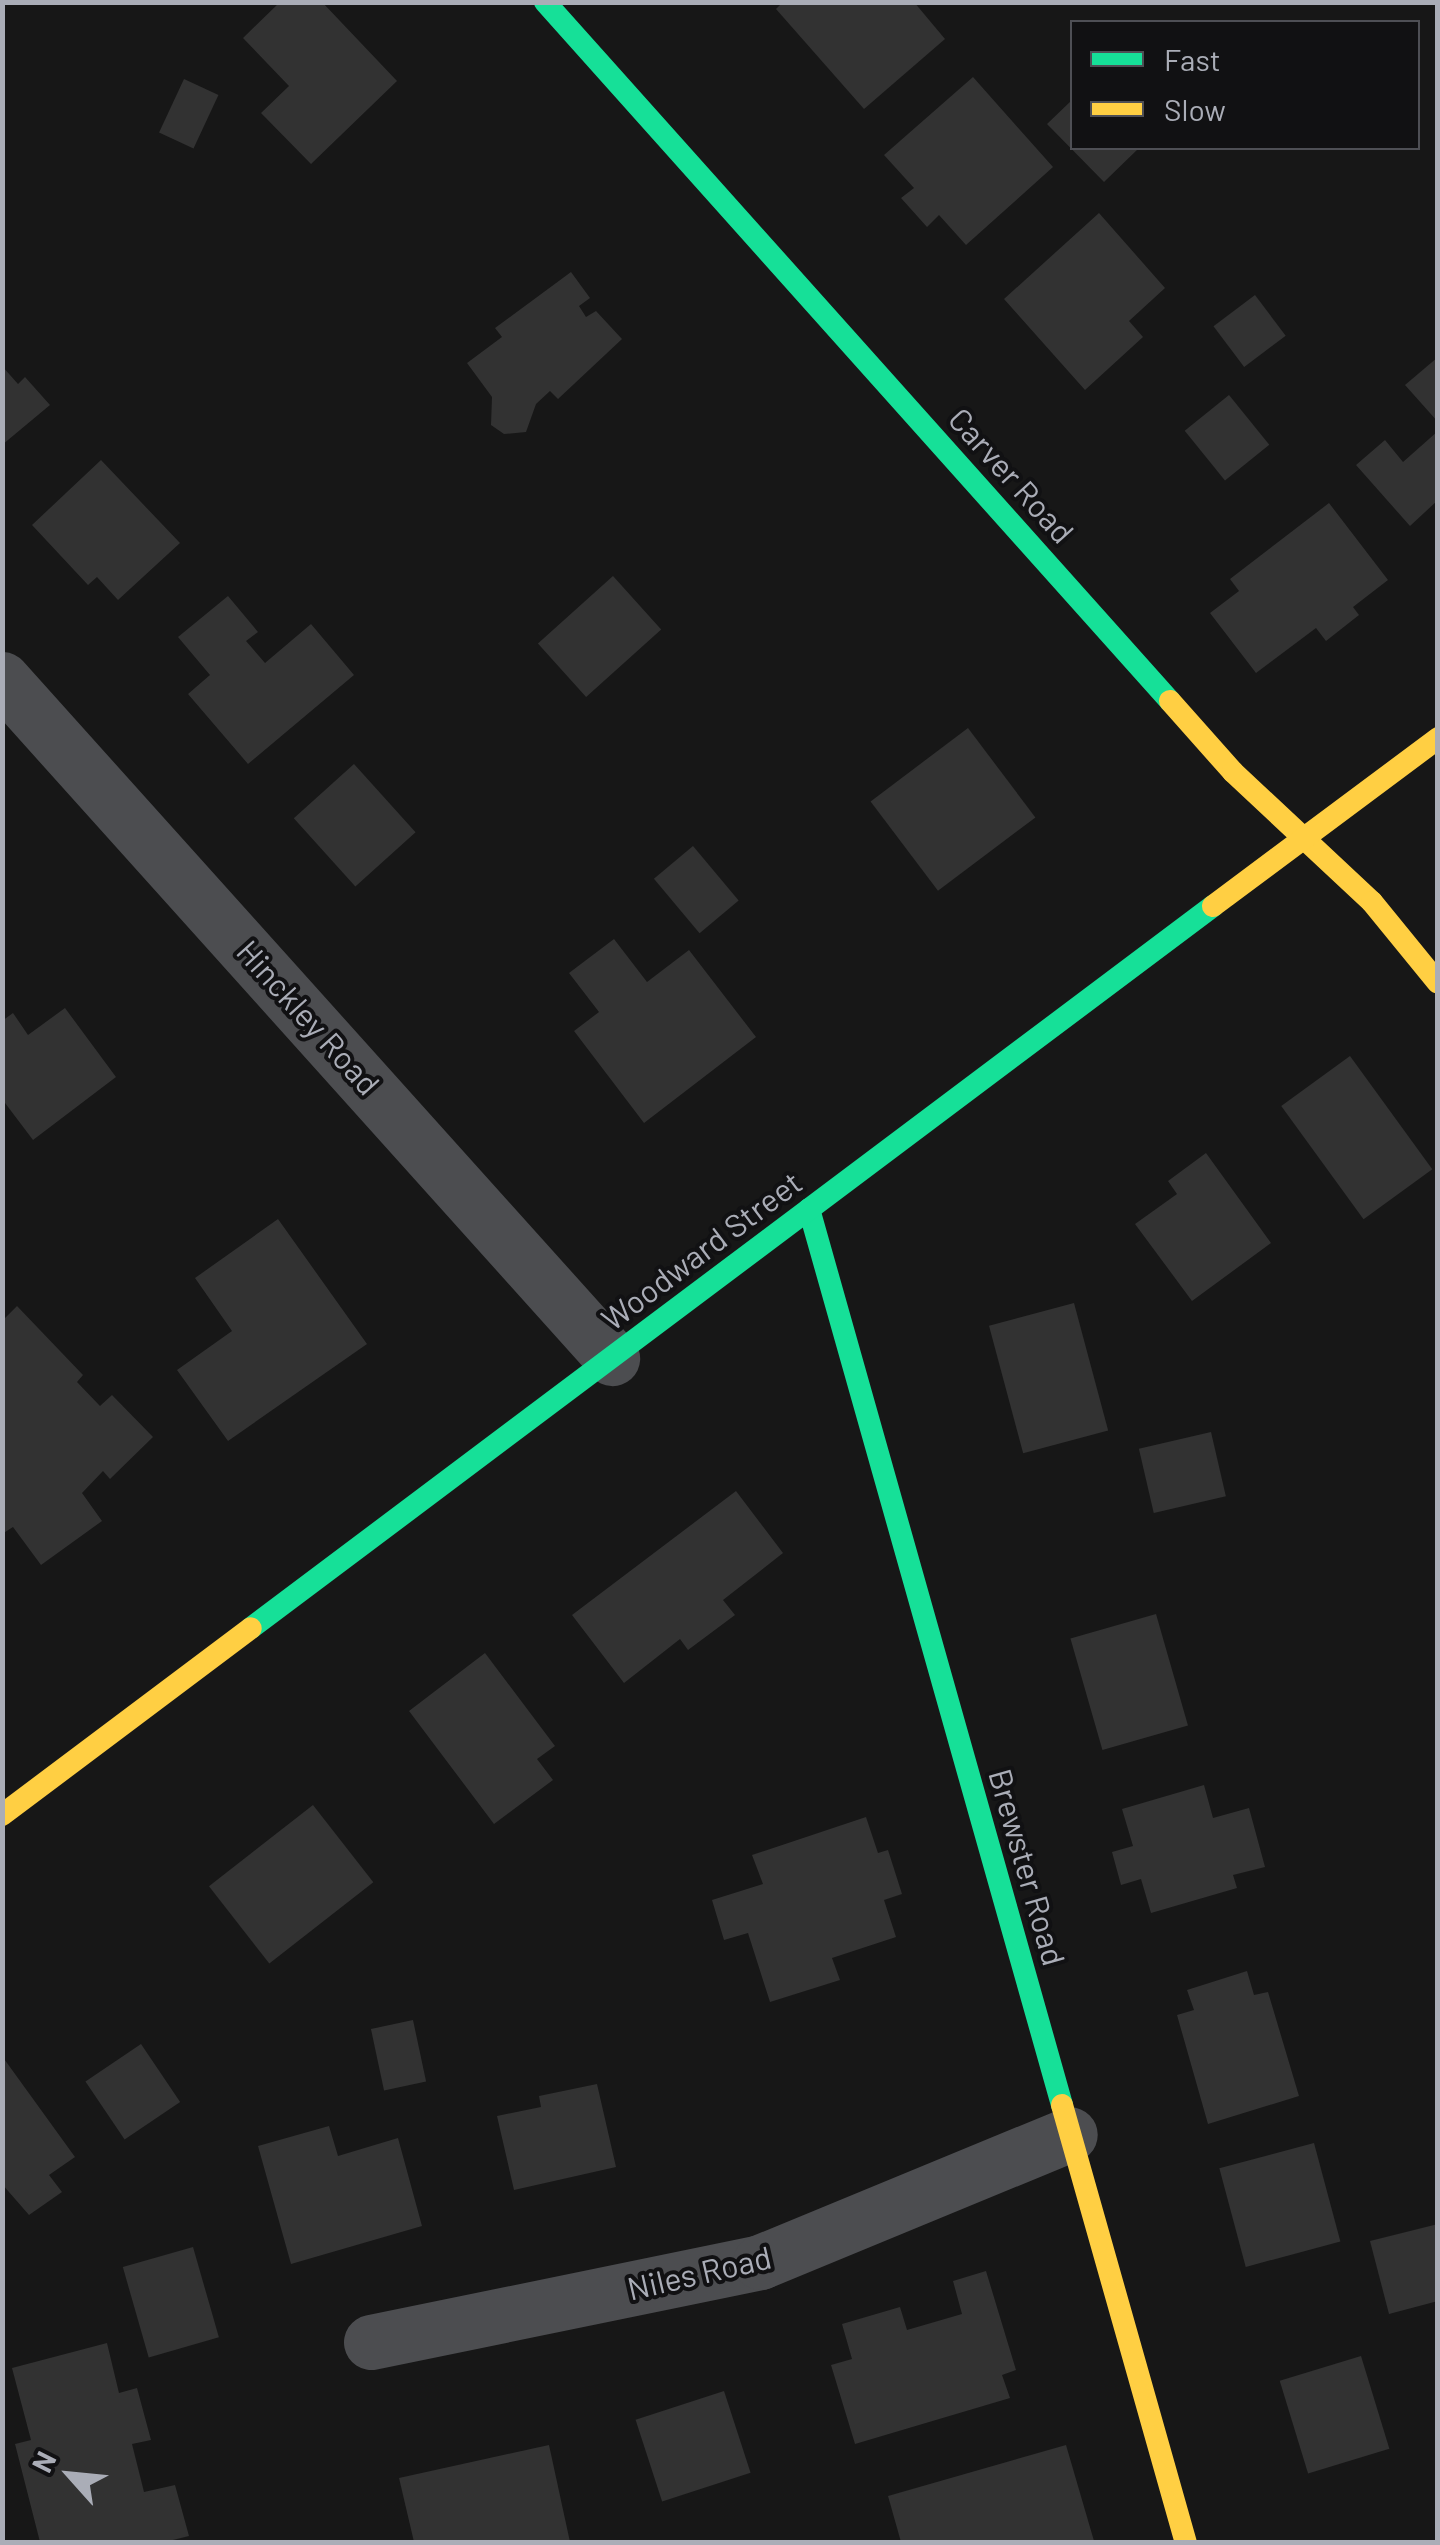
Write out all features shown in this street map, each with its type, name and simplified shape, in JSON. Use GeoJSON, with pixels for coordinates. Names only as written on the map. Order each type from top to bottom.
{"type":"FeatureCollection","features":[{"type":"Feature","properties":{"kind":"street","name":"Carver Road"},"geometry":{"type":"LineString","coordinates":[[545,2],[1234,772],[1375,905],[1438,983]]}},
{"type":"Feature","properties":{"kind":"street","name":"Hinckley Road"},"geometry":{"type":"LineString","coordinates":[[2,679],[612,1358]]}},
{"type":"Feature","properties":{"kind":"street","name":"Woodward Street"},"geometry":{"type":"LineString","coordinates":[[2,1815],[1438,738]]}},
{"type":"Feature","properties":{"kind":"street","name":"Brewster Road"},"geometry":{"type":"LineString","coordinates":[[810,1209],[1186,2542]]}},
{"type":"Feature","properties":{"kind":"street","name":"Niles Road"},"geometry":{"type":"LineString","coordinates":[[370,2342],[760,2262],[1070,2134]]}},
{"type":"Feature","properties":{"kind":"building"},"geometry":{"type":"Polygon","coordinates":[[[280,2],[322,2],[397,81],[311,164],[261,113],[289,86],[243,38],[280,2]]]}},
{"type":"Feature","properties":{"kind":"building"},"geometry":{"type":"Polygon","coordinates":[[[783,2],[914,2],[945,39],[864,109],[776,9],[783,2]]]}},
{"type":"Feature","properties":{"kind":"building"},"geometry":{"type":"Polygon","coordinates":[[[973,77],[1053,167],[966,245],[939,215],[927,227],[901,198],[914,188],[884,155],[973,77]]]}},
{"type":"Feature","properties":{"kind":"building"},"geometry":{"type":"Polygon","coordinates":[[[184,79],[218,95],[194,149],[159,132],[184,79]]]}},
{"type":"Feature","properties":{"kind":"building"},"geometry":{"type":"Polygon","coordinates":[[[1070,102],[1070,147],[1047,124],[1070,102]]]}},
{"type":"Feature","properties":{"kind":"building"},"geometry":{"type":"Polygon","coordinates":[[[1073,150],[1137,150],[1104,182],[1073,150]]]}},
{"type":"Feature","properties":{"kind":"building"},"geometry":{"type":"Polygon","coordinates":[[[1099,213],[1165,288],[1129,321],[1143,337],[1085,390],[1004,299],[1099,213]]]}},
{"type":"Feature","properties":{"kind":"building"},"geometry":{"type":"Polygon","coordinates":[[[571,272],[590,298],[579,306],[586,317],[596,311],[622,339],[558,399],[550,391],[536,404],[526,432],[504,434],[491,425],[492,397],[467,363],[502,337],[495,328],[571,272]]]}},
{"type":"Feature","properties":{"kind":"building"},"geometry":{"type":"Polygon","coordinates":[[[1255,295],[1286,336],[1244,367],[1213,326],[1255,295]]]}},
{"type":"Feature","properties":{"kind":"building"},"geometry":{"type":"Polygon","coordinates":[[[1438,357],[1438,422],[1405,385],[1438,357]]]}},
{"type":"Feature","properties":{"kind":"building"},"geometry":{"type":"Polygon","coordinates":[[[2,366],[18,384],[25,377],[50,405],[2,445],[2,366]]]}},
{"type":"Feature","properties":{"kind":"building"},"geometry":{"type":"Polygon","coordinates":[[[1229,395],[1269,445],[1225,481],[1185,431],[1229,395]]]}},
{"type":"Feature","properties":{"kind":"building"},"geometry":{"type":"Polygon","coordinates":[[[1438,431],[1438,500],[1410,526],[1356,465],[1385,440],[1403,462],[1438,431]]]}},
{"type":"Feature","properties":{"kind":"building"},"geometry":{"type":"Polygon","coordinates":[[[101,460],[180,543],[118,600],[97,577],[88,585],[32,525],[101,460]]]}},
{"type":"Feature","properties":{"kind":"building"},"geometry":{"type":"Polygon","coordinates":[[[1329,503],[1388,580],[1353,607],[1359,615],[1326,641],[1316,628],[1256,673],[1210,613],[1239,591],[1230,579],[1329,503]]]}},
{"type":"Feature","properties":{"kind":"building"},"geometry":{"type":"Polygon","coordinates":[[[613,576],[661,630],[586,697],[538,644],[613,576]]]}},
{"type":"Feature","properties":{"kind":"building"},"geometry":{"type":"Polygon","coordinates":[[[228,596],[258,632],[246,641],[265,663],[311,624],[354,675],[248,764],[188,694],[210,675],[178,637],[228,596]]]}},
{"type":"Feature","properties":{"kind":"building"},"geometry":{"type":"Polygon","coordinates":[[[968,728],[1035,817],[938,891],[871,801],[968,728]]]}},
{"type":"Feature","properties":{"kind":"building"},"geometry":{"type":"Polygon","coordinates":[[[354,764],[416,832],[355,887],[294,818],[354,764]]]}},
{"type":"Feature","properties":{"kind":"building"},"geometry":{"type":"Polygon","coordinates":[[[693,846],[739,900],[700,933],[654,879],[693,846]]]}},
{"type":"Feature","properties":{"kind":"building"},"geometry":{"type":"Polygon","coordinates":[[[614,939],[647,982],[689,950],[756,1037],[644,1123],[574,1031],[599,1012],[569,973],[614,939]]]}},
{"type":"Feature","properties":{"kind":"building"},"geometry":{"type":"Polygon","coordinates":[[[65,1008],[116,1077],[33,1140],[2,1099],[2,1021],[13,1013],[28,1035],[65,1008]]]}},
{"type":"Feature","properties":{"kind":"building"},"geometry":{"type":"Polygon","coordinates":[[[1350,1056],[1432,1169],[1364,1219],[1281,1106],[1350,1056]]]}},
{"type":"Feature","properties":{"kind":"building"},"geometry":{"type":"Polygon","coordinates":[[[1206,1153],[1271,1243],[1192,1301],[1135,1224],[1177,1194],[1168,1181],[1206,1153]]]}},
{"type":"Feature","properties":{"kind":"building"},"geometry":{"type":"Polygon","coordinates":[[[278,1219],[367,1344],[228,1441],[177,1370],[232,1331],[195,1278],[278,1219]]]}},
{"type":"Feature","properties":{"kind":"building"},"geometry":{"type":"Polygon","coordinates":[[[1074,1303],[1108,1431],[1023,1453],[989,1326],[1074,1303]]]}},
{"type":"Feature","properties":{"kind":"building"},"geometry":{"type":"Polygon","coordinates":[[[17,1306],[83,1375],[77,1382],[100,1406],[112,1395],[153,1437],[110,1479],[103,1471],[82,1493],[102,1521],[41,1565],[13,1527],[2,1534],[2,1321],[17,1306]]]}},
{"type":"Feature","properties":{"kind":"building"},"geometry":{"type":"Polygon","coordinates":[[[1211,1432],[1226,1496],[1154,1513],[1139,1449],[1211,1432]]]}},
{"type":"Feature","properties":{"kind":"building"},"geometry":{"type":"Polygon","coordinates":[[[736,1491],[783,1553],[723,1600],[735,1615],[688,1650],[680,1639],[624,1683],[572,1615],[736,1491]]]}},
{"type":"Feature","properties":{"kind":"building"},"geometry":{"type":"Polygon","coordinates":[[[1156,1614],[1188,1726],[1102,1750],[1070,1639],[1156,1614]]]}},
{"type":"Feature","properties":{"kind":"building"},"geometry":{"type":"Polygon","coordinates":[[[485,1653],[555,1746],[537,1759],[553,1780],[494,1824],[409,1711],[485,1653]]]}},
{"type":"Feature","properties":{"kind":"building"},"geometry":{"type":"Polygon","coordinates":[[[1204,1785],[1213,1818],[1249,1808],[1265,1867],[1233,1875],[1237,1888],[1151,1913],[1141,1879],[1121,1885],[1112,1852],[1133,1846],[1122,1809],[1204,1785]]]}},
{"type":"Feature","properties":{"kind":"building"},"geometry":{"type":"Polygon","coordinates":[[[313,1805],[373,1882],[269,1963],[209,1886],[313,1805]]]}},
{"type":"Feature","properties":{"kind":"building"},"geometry":{"type":"Polygon","coordinates":[[[866,1817],[878,1853],[888,1850],[902,1894],[884,1900],[896,1937],[832,1958],[840,1980],[770,2002],[748,1933],[724,1940],[712,1900],[763,1884],[752,1855],[866,1817]]]}},
{"type":"Feature","properties":{"kind":"building"},"geometry":{"type":"Polygon","coordinates":[[[1247,1971],[1254,1995],[1268,1992],[1299,2096],[1208,2124],[1177,2015],[1194,2010],[1187,1990],[1247,1971]]]}},
{"type":"Feature","properties":{"kind":"building"},"geometry":{"type":"Polygon","coordinates":[[[413,2020],[426,2082],[384,2091],[371,2029],[413,2020]]]}},
{"type":"Feature","properties":{"kind":"building"},"geometry":{"type":"Polygon","coordinates":[[[141,2044],[180,2102],[125,2139],[85,2081],[141,2044]]]}},
{"type":"Feature","properties":{"kind":"building"},"geometry":{"type":"Polygon","coordinates":[[[2,2056],[75,2157],[49,2175],[62,2192],[29,2215],[2,2184],[2,2056]]]}},
{"type":"Feature","properties":{"kind":"building"},"geometry":{"type":"Polygon","coordinates":[[[597,2084],[616,2167],[514,2190],[497,2116],[541,2107],[539,2096],[597,2084]]]}},
{"type":"Feature","properties":{"kind":"building"},"geometry":{"type":"Polygon","coordinates":[[[329,2126],[338,2156],[398,2138],[422,2226],[291,2264],[258,2146],[329,2126]]]}},
{"type":"Feature","properties":{"kind":"building"},"geometry":{"type":"Polygon","coordinates":[[[1314,2143],[1340,2242],[1246,2267],[1219,2168],[1314,2143]]]}},
{"type":"Feature","properties":{"kind":"building"},"geometry":{"type":"Polygon","coordinates":[[[1438,2224],[1438,2301],[1389,2314],[1370,2241],[1438,2224]]]}},
{"type":"Feature","properties":{"kind":"building"},"geometry":{"type":"Polygon","coordinates":[[[193,2247],[219,2337],[149,2357],[123,2267],[193,2247]]]}},
{"type":"Feature","properties":{"kind":"building"},"geometry":{"type":"Polygon","coordinates":[[[986,2271],[1016,2370],[1002,2375],[1010,2398],[855,2444],[831,2365],[852,2359],[842,2324],[900,2307],[907,2330],[962,2314],[953,2281],[986,2271]]]}},
{"type":"Feature","properties":{"kind":"building"},"geometry":{"type":"Polygon","coordinates":[[[107,2343],[119,2393],[137,2388],[151,2440],[132,2444],[144,2492],[175,2485],[189,2536],[165,2542],[40,2542],[15,2444],[31,2440],[12,2368],[107,2343]]]}},
{"type":"Feature","properties":{"kind":"building"},"geometry":{"type":"Polygon","coordinates":[[[1361,2356],[1389,2449],[1308,2474],[1280,2381],[1361,2356]]]}},
{"type":"Feature","properties":{"kind":"building"},"geometry":{"type":"Polygon","coordinates":[[[724,2391],[751,2473],[662,2502],[636,2420],[724,2391]]]}},
{"type":"Feature","properties":{"kind":"building"},"geometry":{"type":"Polygon","coordinates":[[[549,2445],[570,2542],[414,2542],[399,2478],[549,2445]]]}},
{"type":"Feature","properties":{"kind":"building"},"geometry":{"type":"Polygon","coordinates":[[[1066,2445],[1094,2541],[901,2542],[888,2496],[1066,2445]]]}},
{"type":"Feature","properties":{"kind":"traffic: fast"},"geometry":{"type":"LineString","coordinates":[[545,2],[1170,701]]}},
{"type":"Feature","properties":{"kind":"traffic: fast"},"geometry":{"type":"LineString","coordinates":[[251,1628],[1213,906]]}},
{"type":"Feature","properties":{"kind":"traffic: fast"},"geometry":{"type":"LineString","coordinates":[[809,1209],[1062,2105]]}},
{"type":"Feature","properties":{"kind":"traffic: slow"},"geometry":{"type":"LineString","coordinates":[[1170,701],[1233,772],[1372,902],[1438,983]]}},
{"type":"Feature","properties":{"kind":"traffic: slow"},"geometry":{"type":"LineString","coordinates":[[1213,906],[1438,738]]}},
{"type":"Feature","properties":{"kind":"traffic: slow"},"geometry":{"type":"LineString","coordinates":[[2,1815],[251,1628]]}},
{"type":"Feature","properties":{"kind":"traffic: slow"},"geometry":{"type":"LineString","coordinates":[[1062,2105],[1186,2542]]}}]}
